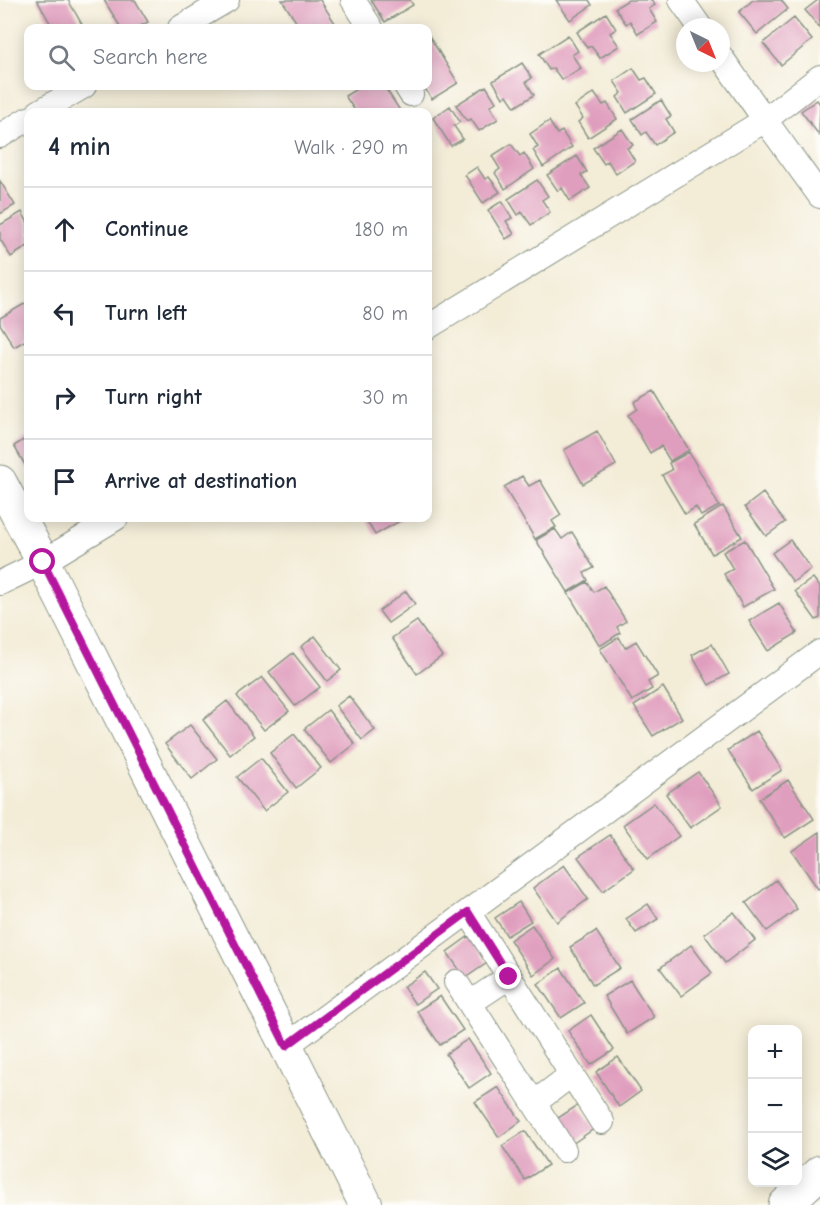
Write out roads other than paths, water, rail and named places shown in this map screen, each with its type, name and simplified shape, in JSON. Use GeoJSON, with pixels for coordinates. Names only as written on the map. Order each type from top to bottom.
{"type":"FeatureCollection","features":[{"type":"Feature","properties":{"kind":"street"},"geometry":{"type":"LineString","coordinates":[[187,24],[227,0]]}},
{"type":"Feature","properties":{"kind":"street"},"geometry":{"type":"LineString","coordinates":[[353,0],[368,24]]}},
{"type":"Feature","properties":{"kind":"street"},"geometry":{"type":"LineString","coordinates":[[681,0],[694,18]]}},
{"type":"Feature","properties":{"kind":"street"},"geometry":{"type":"LineString","coordinates":[[730,70],[820,196]]}},
{"type":"Feature","properties":{"kind":"street"},"geometry":{"type":"LineString","coordinates":[[432,325],[765,120],[820,77]]}},
{"type":"Feature","properties":{"kind":"street"},"geometry":{"type":"LineString","coordinates":[[46,108],[77,90]]}},
{"type":"Feature","properties":{"kind":"street"},"geometry":{"type":"LineString","coordinates":[[0,136],[24,121]]}},
{"type":"Feature","properties":{"kind":"street"},"geometry":{"type":"LineString","coordinates":[[0,482],[43,562],[366,1205]]}},
{"type":"Feature","properties":{"kind":"street"},"geometry":{"type":"LineString","coordinates":[[0,583],[43,562],[109,522]]}},
{"type":"Feature","properties":{"kind":"street"},"geometry":{"type":"LineString","coordinates":[[286,1046],[820,652]]}},
{"type":"Feature","properties":{"kind":"street"},"geometry":{"type":"LineString","coordinates":[[468,912],[602,1122]]}},
{"type":"Feature","properties":{"kind":"street"},"geometry":{"type":"LineString","coordinates":[[470,1003],[509,977]]}},
{"type":"Feature","properties":{"kind":"street"},"geometry":{"type":"LineString","coordinates":[[456,982],[564,1150]]}},
{"type":"Feature","properties":{"kind":"street"},"geometry":{"type":"LineString","coordinates":[[534,1103],[571,1075]]}},
{"type":"Feature","properties":{"kind":"street"},"geometry":{"type":"LineString","coordinates":[[785,1205],[820,1172]]}}]}
